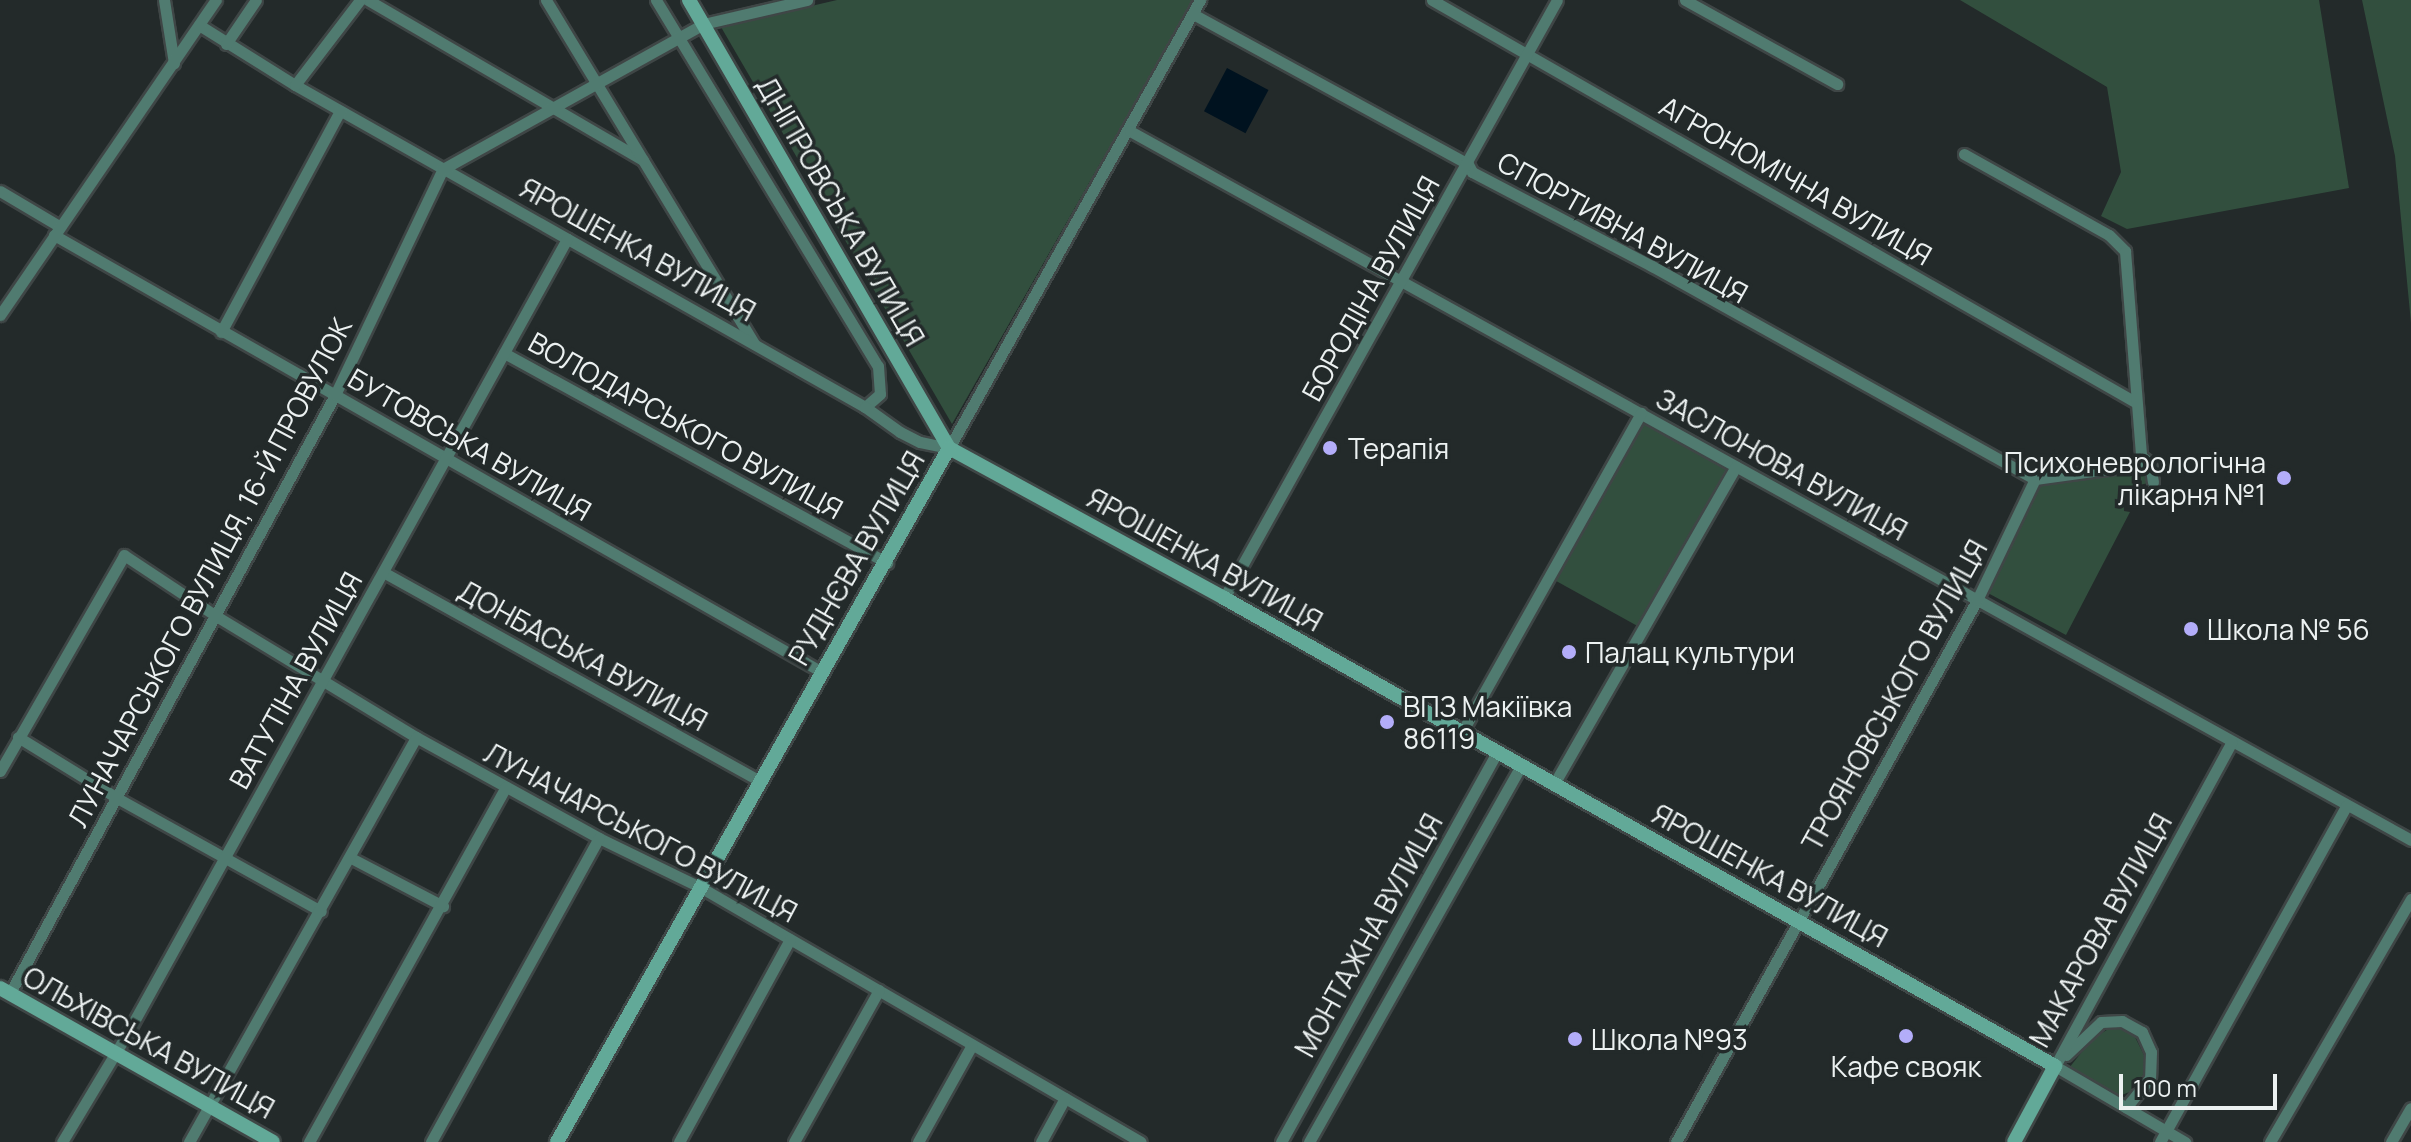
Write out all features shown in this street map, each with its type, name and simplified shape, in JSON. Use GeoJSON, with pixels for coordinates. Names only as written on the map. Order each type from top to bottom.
{"type":"FeatureCollection","features":[{"type":"Feature","properties":{"kind":"street"},"geometry":{"type":"LineString","coordinates":[[164,0],[174,63]]}},
{"type":"Feature","properties":{"kind":"street"},"geometry":{"type":"LineString","coordinates":[[0,315],[216,0]]}},
{"type":"Feature","properties":{"kind":"street"},"geometry":{"type":"LineString","coordinates":[[226,44],[256,0]]}},
{"type":"Feature","properties":{"kind":"street"},"geometry":{"type":"LineString","coordinates":[[295,85],[360,0]]}},
{"type":"Feature","properties":{"kind":"street"},"geometry":{"type":"LineString","coordinates":[[368,0],[643,160]]}},
{"type":"Feature","properties":{"kind":"street"},"geometry":{"type":"LineString","coordinates":[[546,0],[754,345]]}},
{"type":"Feature","properties":{"kind":"street","name":"ДНІПРОВСЬКА ВУЛИЦЯ"},"geometry":{"type":"LineString","coordinates":[[656,0],[878,366],[882,382],[880,394],[865,407]]}},
{"type":"Feature","properties":{"kind":"street","name":"ДНІПРОВСЬКА ВУЛИЦЯ"},"geometry":{"type":"LineString","coordinates":[[689,0],[949,448]]}},
{"type":"Feature","properties":{"kind":"street"},"geometry":{"type":"LineString","coordinates":[[443,169],[680,40],[703,24],[807,0]]}},
{"type":"Feature","properties":{"kind":"street","name":"РУДНЄВА ВУЛИЦЯ"},"geometry":{"type":"LineString","coordinates":[[557,1142],[822,672],[887,563],[1130,131],[1200,0]]}},
{"type":"Feature","properties":{"kind":"street","name":"АГРОНОМІЧНА ВУЛИЦЯ"},"geometry":{"type":"LineString","coordinates":[[1432,0],[2135,402]]}},
{"type":"Feature","properties":{"kind":"street","name":"БОРОДІНА ВУЛИЦЯ"},"geometry":{"type":"LineString","coordinates":[[1224,598],[1557,0]]}},
{"type":"Feature","properties":{"kind":"street"},"geometry":{"type":"LineString","coordinates":[[1685,0],[1837,84]]}},
{"type":"Feature","properties":{"kind":"street","name":"СПОРТИВНА ВУЛИЦЯ"},"geometry":{"type":"LineString","coordinates":[[1193,14],[1468,164],[1472,172],[1652,266],[2035,479]]}},
{"type":"Feature","properties":{"kind":"street","name":"ЯРОШЕНКА ВУЛИЦЯ"},"geometry":{"type":"LineString","coordinates":[[199,25],[295,85],[865,407],[920,442],[949,448],[1224,598],[2055,1066],[2126,1108],[2163,1137],[2185,1142]]}},
{"type":"Feature","properties":{"kind":"street"},"geometry":{"type":"LineString","coordinates":[[221,332],[340,111]]}},
{"type":"Feature","properties":{"kind":"street","name":"ЗАСЛОНОВА ВУЛИЦЯ"},"geometry":{"type":"LineString","coordinates":[[1130,131],[2411,840]]}},
{"type":"Feature","properties":{"kind":"street"},"geometry":{"type":"LineString","coordinates":[[1964,154],[2109,235],[2125,251],[2141,456],[2150,463],[2153,482]]}},
{"type":"Feature","properties":{"kind":"street","name":"ЛУНАЧАРСЬКОГО ВУЛИЦЯ, 16-Й ПРОВУЛОК"},"geometry":{"type":"LineString","coordinates":[[5,991],[117,798],[335,395],[443,169]]}},
{"type":"Feature","properties":{"kind":"street","name":"БУТОВСЬКА ВУЛИЦЯ"},"geometry":{"type":"LineString","coordinates":[[0,191],[56,231],[221,332],[822,672]]}},
{"type":"Feature","properties":{"kind":"street","name":"ВАТУТІНА ВУЛИЦЯ"},"geometry":{"type":"LineString","coordinates":[[62,1142],[115,1053],[567,239]]}},
{"type":"Feature","properties":{"kind":"street","name":"ВОЛОДАРСЬКОГО ВУЛИЦЯ"},"geometry":{"type":"LineString","coordinates":[[504,353],[887,563]]}},
{"type":"Feature","properties":{"kind":"street"},"geometry":{"type":"LineString","coordinates":[[1462,732],[1641,413]]}},
{"type":"Feature","properties":{"kind":"street"},"geometry":{"type":"LineString","coordinates":[[2035,479],[2150,463]]}},
{"type":"Feature","properties":{"kind":"street"},"geometry":{"type":"LineString","coordinates":[[1554,784],[1736,466]]}},
{"type":"Feature","properties":{"kind":"street","name":"ТРОЯНОВСЬКОГО ВУЛИЦЯ"},"geometry":{"type":"LineString","coordinates":[[1676,1142],[1977,600],[2035,479]]}},
{"type":"Feature","properties":{"kind":"street","name":"ЛУНАЧАРСЬКОГО ВУЛИЦЯ"},"geometry":{"type":"LineString","coordinates":[[18,737],[124,555],[216,616],[416,737],[599,838],[700,887],[1141,1142]]}},
{"type":"Feature","properties":{"kind":"street","name":"ДОНБАСЬКА ВУЛИЦЯ"},"geometry":{"type":"LineString","coordinates":[[383,572],[760,781]]}},
{"type":"Feature","properties":{"kind":"street"},"geometry":{"type":"LineString","coordinates":[[0,771],[18,737],[223,859],[321,911]]}},
{"type":"Feature","properties":{"kind":"street"},"geometry":{"type":"LineString","coordinates":[[189,1142],[351,858],[416,737]]}},
{"type":"Feature","properties":{"kind":"street","name":"МАКАРОВА ВУЛИЦЯ"},"geometry":{"type":"LineString","coordinates":[[2014,1142],[2232,742]]}},
{"type":"Feature","properties":{"kind":"street","name":"МОНТАЖНА ВУЛИЦЯ"},"geometry":{"type":"LineString","coordinates":[[1281,1142],[1497,752]]}},
{"type":"Feature","properties":{"kind":"street","name":"МОНТАЖНА ВУЛИЦЯ"},"geometry":{"type":"LineString","coordinates":[[1309,1142],[1521,765]]}},
{"type":"Feature","properties":{"kind":"street"},"geometry":{"type":"LineString","coordinates":[[309,1142],[443,906],[506,787]]}},
{"type":"Feature","properties":{"kind":"street"},"geometry":{"type":"LineString","coordinates":[[2163,1137],[2347,805]]}},
{"type":"Feature","properties":{"kind":"street"},"geometry":{"type":"LineString","coordinates":[[431,1142],[599,838]]}},
{"type":"Feature","properties":{"kind":"street"},"geometry":{"type":"LineString","coordinates":[[351,858],[443,906]]}},
{"type":"Feature","properties":{"kind":"street"},"geometry":{"type":"LineString","coordinates":[[2270,1142],[2411,899]]}},
{"type":"Feature","properties":{"kind":"street"},"geometry":{"type":"LineString","coordinates":[[679,1142],[790,939]]}},
{"type":"Feature","properties":{"kind":"street"},"geometry":{"type":"LineString","coordinates":[[794,1142],[879,990]]}},
{"type":"Feature","properties":{"kind":"street","name":"ОЛЬХІВСЬКА ВУЛИЦЯ"},"geometry":{"type":"LineString","coordinates":[[5,991],[273,1142]]}},
{"type":"Feature","properties":{"kind":"street"},"geometry":{"type":"LineString","coordinates":[[2055,1066],[2101,1022],[2122,1021],[2133,1025],[2148,1042],[2152,1064],[2145,1089],[2126,1108]]}},
{"type":"Feature","properties":{"kind":"street"},"geometry":{"type":"LineString","coordinates":[[918,1142],[972,1045]]}},
{"type":"Feature","properties":{"kind":"street"},"geometry":{"type":"LineString","coordinates":[[1041,1142],[1065,1098]]}},
{"type":"Feature","properties":{"kind":"street"},"geometry":{"type":"LineString","coordinates":[[2391,1142],[2411,1108]]}},
{"type":"Feature","properties":{"kind":"green space"},"geometry":{"type":"Polygon","coordinates":[[[837,0],[1193,0],[952,424],[721,27],[837,0]]]}},
{"type":"Feature","properties":{"kind":"green space"},"geometry":{"type":"Polygon","coordinates":[[[1960,0],[2319,0],[2349,188],[2127,229],[2101,216],[2121,172],[2107,87],[1960,0]]]}},
{"type":"Feature","properties":{"kind":"green space"},"geometry":{"type":"Polygon","coordinates":[[[2362,0],[2411,0],[2411,323],[2395,156],[2362,0]]]}},
{"type":"Feature","properties":{"kind":"green space"},"geometry":{"type":"Polygon","coordinates":[[[1641,413],[1736,466],[1645,630],[1550,577],[1641,413]]]}},
{"type":"Feature","properties":{"kind":"green space"},"geometry":{"type":"Polygon","coordinates":[[[2146,468],[2149,483],[2123,488],[2124,511],[2130,512],[2066,635],[1986,592],[2039,485],[2146,468]]]}},
{"type":"Feature","properties":{"kind":"green space"},"geometry":{"type":"Polygon","coordinates":[[[2110,1028],[2124,1029],[2134,1035],[2146,1059],[2142,1080],[2132,1091],[2119,1096],[2069,1068],[2092,1039],[2110,1028]]]}},
{"type":"Feature","properties":{"kind":"water"},"geometry":{"type":"Polygon","coordinates":[[[1227,68],[1268,90],[1245,133],[1204,111],[1227,68]]]}},
{"type":"Feature","properties":{"kind":"place","name":"Терапія"},"geometry":{"type":"Point","coordinates":[1330,448]}},
{"type":"Feature","properties":{"kind":"place","name":"Психоневрологічна лікарня №1"},"geometry":{"type":"Point","coordinates":[2284,478]}},
{"type":"Feature","properties":{"kind":"place","name":"Школа № 56"},"geometry":{"type":"Point","coordinates":[2191,629]}},
{"type":"Feature","properties":{"kind":"place","name":"Палац культури"},"geometry":{"type":"Point","coordinates":[1569,652]}},
{"type":"Feature","properties":{"kind":"place","name":"ВПЗ Макіївка 86119"},"geometry":{"type":"Point","coordinates":[1387,722]}},
{"type":"Feature","properties":{"kind":"place","name":"Кафе свояк"},"geometry":{"type":"Point","coordinates":[1906,1036]}},
{"type":"Feature","properties":{"kind":"place","name":"Школа №93"},"geometry":{"type":"Point","coordinates":[1575,1039]}}]}
